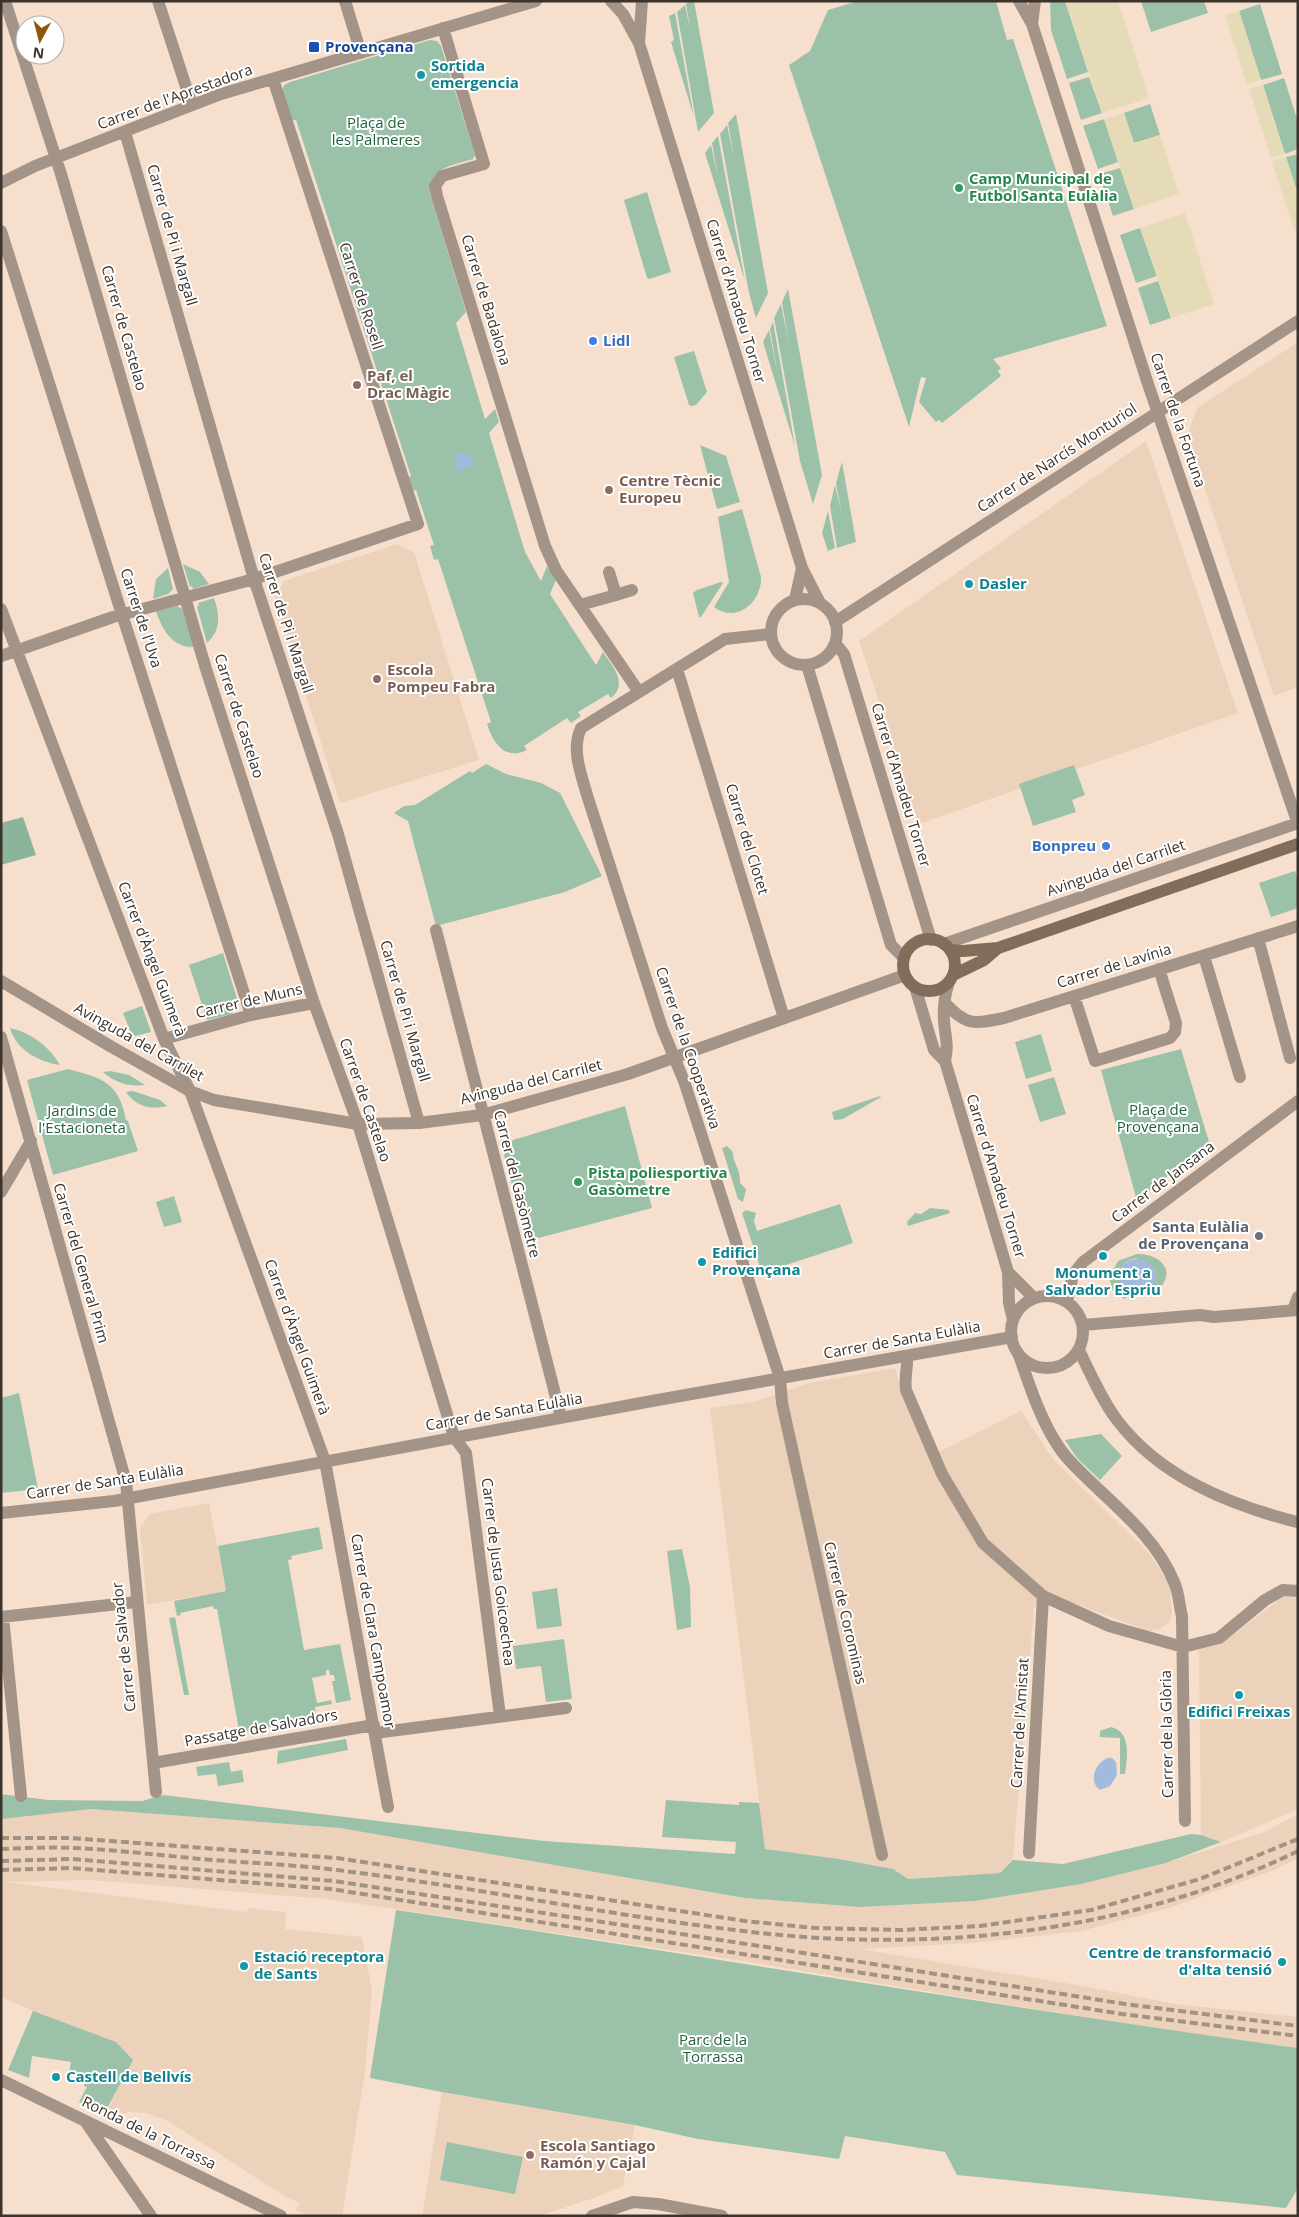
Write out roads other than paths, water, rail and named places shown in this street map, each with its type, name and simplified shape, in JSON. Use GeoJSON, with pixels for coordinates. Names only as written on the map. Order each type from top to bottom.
{"type":"FeatureCollection","features":[{"type":"Feature","properties":{"kind":"main road"},"geometry":{"type":"LineString","coordinates":[[998,948],[984,960],[951,978],[944,987],[935,990],[915,988],[904,975],[903,957],[910,946],[916,943],[931,940],[963,951],[998,948],[1298,844]]}},
{"type":"Feature","properties":{"kind":"main road"},"geometry":{"type":"LineString","coordinates":[[947,946],[954,960],[951,978]]}},
{"type":"Feature","properties":{"kind":"street","name":"Carrer de Castelao"},"geometry":{"type":"LineString","coordinates":[[5,1],[55,159],[206,669],[314,1003],[358,1124],[454,1437]]}},
{"type":"Feature","properties":{"kind":"street"},"geometry":{"type":"LineString","coordinates":[[158,1],[192,105]]}},
{"type":"Feature","properties":{"kind":"street"},"geometry":{"type":"LineString","coordinates":[[345,1],[361,53]]}},
{"type":"Feature","properties":{"kind":"street","name":"Carrer de l'Aprestadora"},"geometry":{"type":"LineString","coordinates":[[1,183],[35,166],[192,105],[536,1]]}},
{"type":"Feature","properties":{"kind":"street"},"geometry":{"type":"LineString","coordinates":[[613,1],[625,1]]}},
{"type":"Feature","properties":{"kind":"street","name":"Carrer d'Amadeu Torner"},"geometry":{"type":"LineString","coordinates":[[613,1],[623,14],[639,43],[802,568],[820,603]]}},
{"type":"Feature","properties":{"kind":"street","name":"Carrer d'Amadeu Torner"},"geometry":{"type":"LineString","coordinates":[[639,43],[642,1]]}},
{"type":"Feature","properties":{"kind":"street","name":"Carrer de la Fortuna"},"geometry":{"type":"LineString","coordinates":[[1019,1],[1032,24],[1158,411],[1298,824]]}},
{"type":"Feature","properties":{"kind":"street","name":"Carrer de la Fortuna"},"geometry":{"type":"LineString","coordinates":[[1032,24],[1035,1]]}},
{"type":"Feature","properties":{"kind":"street","name":"Carrer de Badalona"},"geometry":{"type":"LineString","coordinates":[[443,28],[484,164],[442,176],[435,186],[437,196],[545,546],[556,570],[639,692]]}},
{"type":"Feature","properties":{"kind":"street","name":"Carrer de Rosell"},"geometry":{"type":"LineString","coordinates":[[254,579],[418,524],[273,79]]}},
{"type":"Feature","properties":{"kind":"street","name":"Carrer de Pi i Margall"},"geometry":{"type":"LineString","coordinates":[[125,132],[254,579],[338,834],[419,1123]]}},
{"type":"Feature","properties":{"kind":"street","name":"Carrer de l'Uva"},"geometry":{"type":"LineString","coordinates":[[1,231],[251,1015]]}},
{"type":"Feature","properties":{"kind":"street","name":"Carrer de Narcís Monturiol"},"geometry":{"type":"LineString","coordinates":[[835,622],[1298,321]]}},
{"type":"Feature","properties":{"kind":"street","name":"Carrer d'Amadeu Torner"},"geometry":{"type":"LineString","coordinates":[[795,600],[802,568]]}},
{"type":"Feature","properties":{"kind":"street"},"geometry":{"type":"LineString","coordinates":[[609,572],[616,596]]}},
{"type":"Feature","properties":{"kind":"street"},"geometry":{"type":"LineString","coordinates":[[1,656],[122,615],[254,579]]}},
{"type":"Feature","properties":{"kind":"street"},"geometry":{"type":"LineString","coordinates":[[580,606],[632,590]]}},
{"type":"Feature","properties":{"kind":"street"},"geometry":{"type":"LineString","coordinates":[[795,600],[811,600],[820,603],[826,608],[835,622],[835,642],[827,656],[814,664],[795,664],[786,659],[775,647],[771,634],[774,617],[778,611],[795,600]]}},
{"type":"Feature","properties":{"kind":"street","name":"Carrer d'Àngel Guimerà"},"geometry":{"type":"LineString","coordinates":[[1,610],[164,1040],[190,1091],[325,1461]]}},
{"type":"Feature","properties":{"kind":"street"},"geometry":{"type":"LineString","coordinates":[[639,692],[725,639],[771,634]]}},
{"type":"Feature","properties":{"kind":"street","name":"Carrer d'Amadeu Torner"},"geometry":{"type":"LineString","coordinates":[[835,642],[844,654],[931,940]]}},
{"type":"Feature","properties":{"kind":"street"},"geometry":{"type":"LineString","coordinates":[[807,665],[891,945],[903,957]]}},
{"type":"Feature","properties":{"kind":"street","name":"Carrer del Clotet"},"geometry":{"type":"LineString","coordinates":[[677,669],[784,1018]]}},
{"type":"Feature","properties":{"kind":"street","name":"Carrer de la Cooperativa"},"geometry":{"type":"LineString","coordinates":[[639,692],[581,728],[576,743],[578,762],[662,1028],[684,1081],[780,1378]]}},
{"type":"Feature","properties":{"kind":"street","name":"Avinguda del Carrilet"},"geometry":{"type":"LineString","coordinates":[[947,946],[1298,824]]}},
{"type":"Feature","properties":{"kind":"street","name":"Carrer de Lavínia"},"geometry":{"type":"LineString","coordinates":[[944,1003],[959,1018],[978,1024],[1004,1018],[1298,926]]}},
{"type":"Feature","properties":{"kind":"street","name":"Carrer del Gasòmetre"},"geometry":{"type":"LineString","coordinates":[[436,930],[561,1418]]}},
{"type":"Feature","properties":{"kind":"street"},"geometry":{"type":"LineString","coordinates":[[1258,938],[1290,1058]]}},
{"type":"Feature","properties":{"kind":"street"},"geometry":{"type":"LineString","coordinates":[[1204,956],[1240,1077]]}},
{"type":"Feature","properties":{"kind":"street"},"geometry":{"type":"LineString","coordinates":[[1074,996],[1095,1061],[1170,1038],[1175,1032],[1176,1023],[1160,969]]}},
{"type":"Feature","properties":{"kind":"street","name":"Avinguda del Carrilet"},"geometry":{"type":"LineString","coordinates":[[1,981],[190,1091],[214,1100],[358,1124],[419,1123],[482,1115],[628,1074],[904,975]]}},
{"type":"Feature","properties":{"kind":"street","name":"Carrer d'Amadeu Torner"},"geometry":{"type":"LineString","coordinates":[[944,1061],[948,1047],[944,1022],[944,1003],[951,978]]}},
{"type":"Feature","properties":{"kind":"street","name":"Carrer d'Amadeu Torner"},"geometry":{"type":"LineString","coordinates":[[915,988],[934,1050],[944,1061],[1008,1272],[1009,1303],[1014,1320]]}},
{"type":"Feature","properties":{"kind":"street","name":"Carrer de Muns"},"geometry":{"type":"LineString","coordinates":[[164,1040],[251,1015],[314,1003]]}},
{"type":"Feature","properties":{"kind":"street","name":"Carrer del General Prim"},"geometry":{"type":"LineString","coordinates":[[1,1037],[6,1075],[30,1141],[122,1466],[127,1498]]}},
{"type":"Feature","properties":{"kind":"street","name":"Carrer de Jansana"},"geometry":{"type":"LineString","coordinates":[[1067,1302],[1073,1275],[1083,1262],[1294,1108]]}},
{"type":"Feature","properties":{"kind":"street"},"geometry":{"type":"LineString","coordinates":[[1,1192],[30,1141]]}},
{"type":"Feature","properties":{"kind":"street","name":"Carrer d'Amadeu Torner"},"geometry":{"type":"LineString","coordinates":[[1008,1272],[1034,1298]]}},
{"type":"Feature","properties":{"kind":"street"},"geometry":{"type":"LineString","coordinates":[[1045,1296],[1067,1302],[1079,1316],[1083,1325],[1084,1334],[1079,1350],[1066,1363],[1057,1367],[1036,1366],[1019,1355],[1012,1337],[1014,1320],[1023,1305],[1034,1298],[1045,1296]]}},
{"type":"Feature","properties":{"kind":"street"},"geometry":{"type":"LineString","coordinates":[[1083,1325],[1200,1315],[1214,1317],[1295,1310],[1298,1297]]}},
{"type":"Feature","properties":{"kind":"street","name":"Carrer de Santa Eulàlia"},"geometry":{"type":"LineString","coordinates":[[1,1513],[114,1501],[454,1437],[1012,1337]]}},
{"type":"Feature","properties":{"kind":"street"},"geometry":{"type":"LineString","coordinates":[[1079,1350],[1117,1420],[1144,1449],[1171,1471],[1201,1488],[1261,1513],[1296,1522]]}},
{"type":"Feature","properties":{"kind":"street","name":"Carrer de la Glòria"},"geometry":{"type":"LineString","coordinates":[[1019,1355],[1050,1431],[1069,1461],[1154,1546],[1175,1583],[1182,1616],[1185,1821]]}},
{"type":"Feature","properties":{"kind":"street"},"geometry":{"type":"LineString","coordinates":[[907,1356],[906,1390],[942,1474],[983,1543],[1043,1596],[1109,1626],[1182,1647],[1218,1638],[1265,1600],[1283,1590],[1298,1590]]}},
{"type":"Feature","properties":{"kind":"street","name":"Carrer de Corominas"},"geometry":{"type":"LineString","coordinates":[[780,1378],[783,1410],[882,1855]]}},
{"type":"Feature","properties":{"kind":"street","name":"Carrer de Justa Goicoechea"},"geometry":{"type":"LineString","coordinates":[[454,1437],[466,1453],[500,1716]]}},
{"type":"Feature","properties":{"kind":"street","name":"Carrer de Clara Campoamor"},"geometry":{"type":"LineString","coordinates":[[325,1461],[388,1807]]}},
{"type":"Feature","properties":{"kind":"street","name":"Carrer de Salvador"},"geometry":{"type":"LineString","coordinates":[[127,1498],[156,1792]]}},
{"type":"Feature","properties":{"kind":"street","name":"Carrer de l'Amistat"},"geometry":{"type":"LineString","coordinates":[[1029,1853],[1043,1596]]}},
{"type":"Feature","properties":{"kind":"street"},"geometry":{"type":"LineString","coordinates":[[21,1796],[2,1617],[136,1602]]}},
{"type":"Feature","properties":{"kind":"street","name":"Passatge de Salvadors"},"geometry":{"type":"LineString","coordinates":[[153,1763],[375,1729],[566,1708]]}},
{"type":"Feature","properties":{"kind":"street","name":"Ronda de la Torrassa"},"geometry":{"type":"LineString","coordinates":[[1,2080],[281,2216]]}},
{"type":"Feature","properties":{"kind":"street"},"geometry":{"type":"LineString","coordinates":[[84,2119],[151,2216]]}},
{"type":"Feature","properties":{"kind":"street"},"geometry":{"type":"LineString","coordinates":[[592,2216],[633,2202],[660,2210],[722,2216]]}},
{"type":"Feature","properties":{"kind":"water"},"geometry":{"type":"Polygon","coordinates":[[[460,452],[469,456],[475,465],[455,472],[455,458],[460,452]]]}},
{"type":"Feature","properties":{"kind":"water"},"geometry":{"type":"Polygon","coordinates":[[[1137,1259],[1144,1260],[1150,1264],[1154,1270],[1154,1284],[1150,1290],[1144,1294],[1137,1295],[1130,1294],[1124,1290],[1120,1284],[1119,1277],[1120,1270],[1124,1264],[1130,1260],[1137,1259]]]}},
{"type":"Feature","properties":{"kind":"water"},"geometry":{"type":"Polygon","coordinates":[[[1107,1758],[1112,1758],[1116,1762],[1117,1775],[1110,1786],[1100,1790],[1094,1782],[1094,1773],[1099,1764],[1107,1758]]]}},
{"type":"Feature","properties":{"kind":"railway"},"geometry":{"type":"LineString","coordinates":[[1,1838],[71,1838],[337,1858],[745,1921],[815,1928],[901,1930],[980,1926],[1091,1910],[1200,1879],[1298,1839]]}},
{"type":"Feature","properties":{"kind":"railway"},"geometry":{"type":"LineString","coordinates":[[1,1849],[91,1849],[322,1868],[743,1931],[813,1938],[884,1940],[955,1938],[1026,1931],[1096,1919],[1165,1902],[1233,1879],[1298,1851]]}},
{"type":"Feature","properties":{"kind":"railway"},"geometry":{"type":"LineString","coordinates":[[1,1861],[72,1859],[334,1881],[1125,2004],[1298,2026]]}},
{"type":"Feature","properties":{"kind":"railway"},"geometry":{"type":"LineString","coordinates":[[1,1870],[71,1868],[331,1889],[1122,2014],[1298,2036]]}},
{"type":"Feature","properties":{"kind":"place","name":"Provençana"},"geometry":{"type":"Point","coordinates":[314,47]}},
{"type":"Feature","properties":{"kind":"place","name":"Sortida emergencia"},"geometry":{"type":"Point","coordinates":[421,75]}},
{"type":"Feature","properties":{"kind":"place","name":"Camp Municipal de Futbol Santa Eulàlia"},"geometry":{"type":"Point","coordinates":[959,188]}},
{"type":"Feature","properties":{"kind":"place","name":"Lidl"},"geometry":{"type":"Point","coordinates":[593,341]}},
{"type":"Feature","properties":{"kind":"place","name":"Paf, el Drac Màgic"},"geometry":{"type":"Point","coordinates":[357,385]}},
{"type":"Feature","properties":{"kind":"place","name":"Centre Tècnic Europeu"},"geometry":{"type":"Point","coordinates":[609,490]}},
{"type":"Feature","properties":{"kind":"place","name":"Dasler"},"geometry":{"type":"Point","coordinates":[969,584]}},
{"type":"Feature","properties":{"kind":"place","name":"Escola Pompeu Fabra"},"geometry":{"type":"Point","coordinates":[377,679]}},
{"type":"Feature","properties":{"kind":"place","name":"Bonpreu"},"geometry":{"type":"Point","coordinates":[1106,846]}},
{"type":"Feature","properties":{"kind":"place","name":"Pista poliesportiva Gasòmetre"},"geometry":{"type":"Point","coordinates":[578,1182]}},
{"type":"Feature","properties":{"kind":"place","name":"Santa Eulàlia de Provençana"},"geometry":{"type":"Point","coordinates":[1259,1236]}},
{"type":"Feature","properties":{"kind":"place","name":"Monument a Salvador Espriu"},"geometry":{"type":"Point","coordinates":[1103,1256]}},
{"type":"Feature","properties":{"kind":"place","name":"Edifici Provençana"},"geometry":{"type":"Point","coordinates":[702,1262]}},
{"type":"Feature","properties":{"kind":"place","name":"Edifici Freixas"},"geometry":{"type":"Point","coordinates":[1239,1695]}},
{"type":"Feature","properties":{"kind":"place","name":"Centre de transformació d'alta tensió"},"geometry":{"type":"Point","coordinates":[1282,1962]}},
{"type":"Feature","properties":{"kind":"place","name":"Estació receptora de Sants"},"geometry":{"type":"Point","coordinates":[244,1966]}},
{"type":"Feature","properties":{"kind":"place","name":"Castell de Bellvís"},"geometry":{"type":"Point","coordinates":[56,2077]}},
{"type":"Feature","properties":{"kind":"place","name":"Escola Santiago Ramón y Cajal"},"geometry":{"type":"Point","coordinates":[530,2155]}},
{"type":"Feature","properties":{"kind":"park label","name":"Plaça de les Palmeres"},"geometry":{"type":"Point","coordinates":[376,132]}},
{"type":"Feature","properties":{"kind":"park label","name":"Plaça de Provençana"},"geometry":{"type":"Point","coordinates":[1158,1118]}},
{"type":"Feature","properties":{"kind":"park label","name":"Jardins de l'Estacioneta"},"geometry":{"type":"Point","coordinates":[82,1120]}},
{"type":"Feature","properties":{"kind":"park label","name":"Parc de la Torrassa"},"geometry":{"type":"Point","coordinates":[713,2048]}}]}
